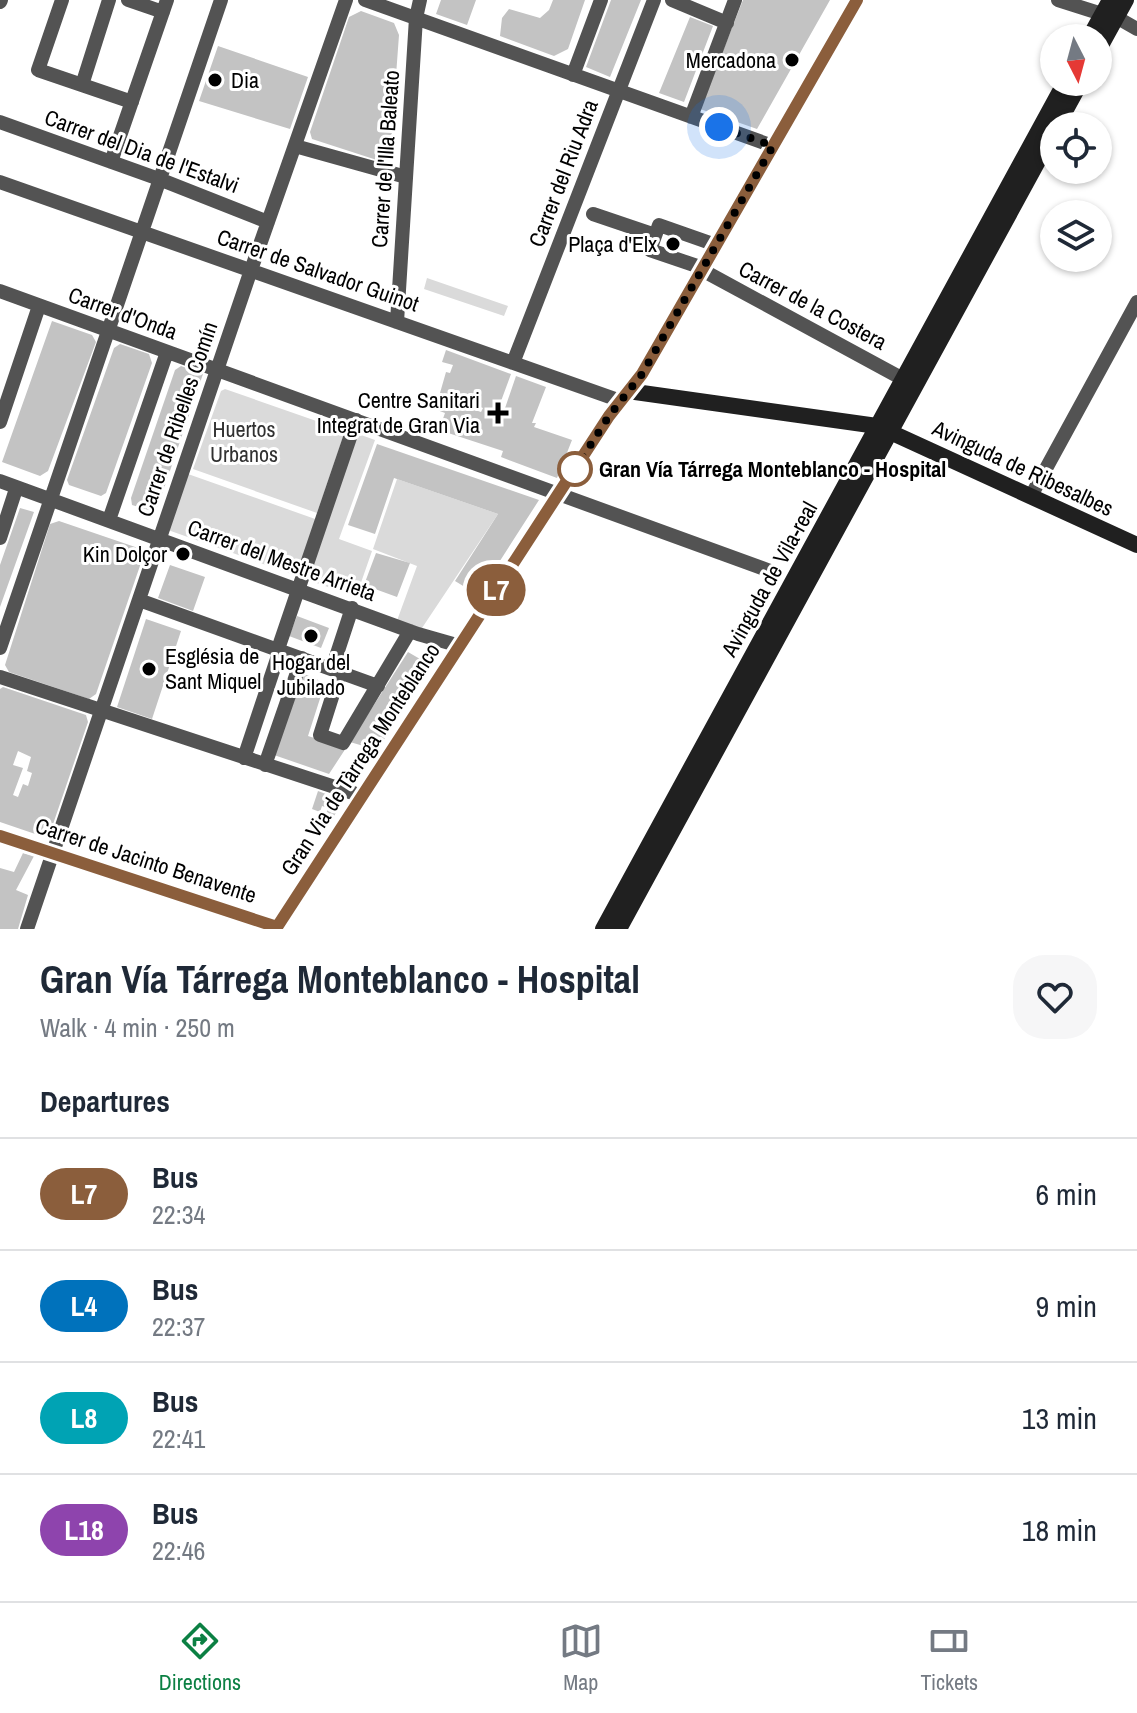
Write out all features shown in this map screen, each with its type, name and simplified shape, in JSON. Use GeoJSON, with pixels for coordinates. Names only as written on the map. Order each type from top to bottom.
{"type":"FeatureCollection","features":[{"type":"Feature","properties":{"kind":"main road","name":"Gran Via de Tàrrega Monteblanco"},"geometry":{"type":"LineString","coordinates":[[277,928],[559,493],[642,374],[857,0]]}},
{"type":"Feature","properties":{"kind":"main road"},"geometry":{"type":"LineString","coordinates":[[1109,10],[1126,0]]}},
{"type":"Feature","properties":{"kind":"main road","name":"Avinguda de Vila-real"},"geometry":{"type":"LineString","coordinates":[[619,929],[884,428],[903,379],[1057,96]]}},
{"type":"Feature","properties":{"kind":"main road","name":"Avinguda de Vila-real"},"geometry":{"type":"LineString","coordinates":[[603,929],[1040,156]]}},
{"type":"Feature","properties":{"kind":"main road","name":"Carrer de Salvador Guinot"},"geometry":{"type":"LineString","coordinates":[[624,396],[884,428]]}},
{"type":"Feature","properties":{"kind":"main road","name":"Avinguda de Ribesalbes"},"geometry":{"type":"LineString","coordinates":[[884,428],[1137,545]]}},
{"type":"Feature","properties":{"kind":"street"},"geometry":{"type":"LineString","coordinates":[[62,0],[38,70],[132,102]]}},
{"type":"Feature","properties":{"kind":"street"},"geometry":{"type":"LineString","coordinates":[[82,85],[109,0]]}},
{"type":"Feature","properties":{"kind":"street"},"geometry":{"type":"LineString","coordinates":[[111,162],[165,6],[128,0]]}},
{"type":"Feature","properties":{"kind":"street"},"geometry":{"type":"LineString","coordinates":[[0,648],[221,0]]}},
{"type":"Feature","properties":{"kind":"street","name":"Carrer de Ribelles Comín"},"geometry":{"type":"LineString","coordinates":[[27,929],[346,0]]}},
{"type":"Feature","properties":{"kind":"street"},"geometry":{"type":"LineString","coordinates":[[365,0],[773,146]]}},
{"type":"Feature","properties":{"kind":"street","name":"Carrer de l'Illa Baleato"},"geometry":{"type":"LineString","coordinates":[[397,322],[416,18],[420,0]]}},
{"type":"Feature","properties":{"kind":"street"},"geometry":{"type":"LineString","coordinates":[[573,75],[601,0]]}},
{"type":"Feature","properties":{"kind":"street","name":"Carrer del Riu Adra"},"geometry":{"type":"LineString","coordinates":[[513,363],[654,0]]}},
{"type":"Feature","properties":{"kind":"street"},"geometry":{"type":"LineString","coordinates":[[672,0],[727,23]]}},
{"type":"Feature","properties":{"kind":"street"},"geometry":{"type":"LineString","coordinates":[[691,117],[735,0]]}},
{"type":"Feature","properties":{"kind":"street"},"geometry":{"type":"LineString","coordinates":[[1058,0],[1109,10],[1137,29]]}},
{"type":"Feature","properties":{"kind":"street","name":"Carrer del Dia de l'Estalvi"},"geometry":{"type":"LineString","coordinates":[[0,122],[268,222]]}},
{"type":"Feature","properties":{"kind":"street"},"geometry":{"type":"LineString","coordinates":[[295,146],[406,177]]}},
{"type":"Feature","properties":{"kind":"street","name":"Carrer de Salvador Guinot"},"geometry":{"type":"LineString","coordinates":[[0,182],[513,363],[624,396]]}},
{"type":"Feature","properties":{"kind":"street"},"geometry":{"type":"LineString","coordinates":[[593,214],[655,235]]}},
{"type":"Feature","properties":{"kind":"street"},"geometry":{"type":"LineString","coordinates":[[702,269],[650,250],[659,225],[716,245]]}},
{"type":"Feature","properties":{"kind":"street","name":"Carrer de la Costera"},"geometry":{"type":"LineString","coordinates":[[702,269],[903,379]]}},
{"type":"Feature","properties":{"kind":"street","name":"Carrer d'Onda"},"geometry":{"type":"LineString","coordinates":[[0,291],[773,572]]}},
{"type":"Feature","properties":{"kind":"street"},"geometry":{"type":"LineString","coordinates":[[1031,496],[1137,302]]}},
{"type":"Feature","properties":{"kind":"street"},"geometry":{"type":"LineString","coordinates":[[0,422],[39,306]]}},
{"type":"Feature","properties":{"kind":"street"},"geometry":{"type":"LineString","coordinates":[[109,520],[167,352]]}},
{"type":"Feature","properties":{"kind":"street"},"geometry":{"type":"LineString","coordinates":[[244,758],[356,420]]}},
{"type":"Feature","properties":{"kind":"street","name":"Carrer del Mestre Arrieta"},"geometry":{"type":"LineString","coordinates":[[0,481],[410,631],[460,646]]}},
{"type":"Feature","properties":{"kind":"street"},"geometry":{"type":"LineString","coordinates":[[0,538],[16,489]]}},
{"type":"Feature","properties":{"kind":"street"},"geometry":{"type":"LineString","coordinates":[[139,600],[378,686]]}},
{"type":"Feature","properties":{"kind":"street"},"geometry":{"type":"LineString","coordinates":[[352,608],[320,735],[343,743],[410,631]]}},
{"type":"Feature","properties":{"kind":"street"},"geometry":{"type":"LineString","coordinates":[[265,765],[302,658]]}},
{"type":"Feature","properties":{"kind":"street"},"geometry":{"type":"LineString","coordinates":[[0,677],[362,796]]}},
{"type":"Feature","properties":{"kind":"street","name":"Carrer de Jacinto Benavente"},"geometry":{"type":"LineString","coordinates":[[0,836],[277,928]]}},
{"type":"Feature","properties":{"kind":"green space"},"geometry":{"type":"Polygon","coordinates":[[[427,278],[508,306],[504,316],[424,289],[427,278]]]}},
{"type":"Feature","properties":{"kind":"green space","name":"Huertos Urbanos"},"geometry":{"type":"Polygon","coordinates":[[[225,389],[345,431],[317,513],[193,469],[221,391],[225,389]]]}},
{"type":"Feature","properties":{"kind":"green space"},"geometry":{"type":"Polygon","coordinates":[[[350,431],[375,440],[339,539],[372,551],[356,597],[168,530],[188,474],[318,520],[350,431]]]}},
{"type":"Feature","properties":{"kind":"green space"},"geometry":{"type":"Polygon","coordinates":[[[397,479],[498,514],[418,634],[395,626],[417,566],[373,549],[397,479]]]}},
{"type":"Feature","properties":{"kind":"building"},"geometry":{"type":"Polygon","coordinates":[[[441,0],[476,0],[467,25],[436,14],[441,0]]]}},
{"type":"Feature","properties":{"kind":"building"},"geometry":{"type":"Polygon","coordinates":[[[553,0],[585,0],[568,49],[554,56],[500,36],[502,18],[509,9],[540,18],[549,10],[553,0]]]}},
{"type":"Feature","properties":{"kind":"building"},"geometry":{"type":"Polygon","coordinates":[[[611,0],[641,0],[610,77],[586,67],[611,0]]]}},
{"type":"Feature","properties":{"kind":"building"},"geometry":{"type":"Polygon","coordinates":[[[743,0],[830,0],[757,129],[700,109],[743,0]]]}},
{"type":"Feature","properties":{"kind":"building"},"geometry":{"type":"Polygon","coordinates":[[[361,11],[394,23],[399,35],[390,157],[383,162],[312,139],[310,132],[349,17],[361,11]]]}},
{"type":"Feature","properties":{"kind":"building"},"geometry":{"type":"Polygon","coordinates":[[[690,17],[713,26],[684,102],[659,93],[690,17]]]}},
{"type":"Feature","properties":{"kind":"building"},"geometry":{"type":"Polygon","coordinates":[[[218,46],[308,77],[290,129],[199,101],[218,46]]]}},
{"type":"Feature","properties":{"kind":"building"},"geometry":{"type":"Polygon","coordinates":[[[52,321],[92,335],[96,342],[48,471],[40,476],[2,462],[52,321]]]}},
{"type":"Feature","properties":{"kind":"building"},"geometry":{"type":"Polygon","coordinates":[[[120,344],[149,354],[152,363],[106,493],[101,496],[69,485],[67,480],[114,348],[120,344]]]}},
{"type":"Feature","properties":{"kind":"building","name":"Centre Sanitari Integrat de Gran Via"},"geometry":{"type":"Polygon","coordinates":[[[446,350],[511,374],[497,412],[503,414],[516,376],[546,387],[532,423],[536,423],[534,427],[572,440],[557,478],[501,457],[503,451],[439,430],[445,413],[437,410],[440,398],[481,412],[483,408],[440,393],[446,372],[450,373],[453,365],[442,362],[446,350]]]}},
{"type":"Feature","properties":{"kind":"building"},"geometry":{"type":"Polygon","coordinates":[[[181,366],[203,374],[158,506],[152,511],[132,505],[131,498],[175,370],[181,366]]]}},
{"type":"Feature","properties":{"kind":"building"},"geometry":{"type":"Polygon","coordinates":[[[377,444],[539,500],[478,595],[455,581],[498,514],[394,478],[375,534],[348,525],[377,444]]]}},
{"type":"Feature","properties":{"kind":"building"},"geometry":{"type":"Polygon","coordinates":[[[20,508],[34,512],[0,607],[0,565],[20,508]]]}},
{"type":"Feature","properties":{"kind":"building"},"geometry":{"type":"Polygon","coordinates":[[[59,521],[141,549],[143,557],[96,694],[89,699],[9,672],[5,665],[50,524],[59,521]]]}},
{"type":"Feature","properties":{"kind":"building"},"geometry":{"type":"Polygon","coordinates":[[[376,553],[410,563],[397,597],[364,585],[376,553]]]}},
{"type":"Feature","properties":{"kind":"building"},"geometry":{"type":"Polygon","coordinates":[[[170,565],[205,577],[193,611],[158,598],[170,565]]]}},
{"type":"Feature","properties":{"kind":"building"},"geometry":{"type":"Polygon","coordinates":[[[297,616],[329,628],[321,648],[289,636],[297,616]]]}},
{"type":"Feature","properties":{"kind":"building","name":"Església de Sant Miquel"},"geometry":{"type":"Polygon","coordinates":[[[146,619],[181,631],[152,719],[117,707],[146,619]]]}},
{"type":"Feature","properties":{"kind":"building"},"geometry":{"type":"Polygon","coordinates":[[[408,652],[432,666],[377,750],[350,742],[408,652]]]}},
{"type":"Feature","properties":{"kind":"building"},"geometry":{"type":"Polygon","coordinates":[[[302,673],[325,683],[308,736],[346,748],[329,774],[274,755],[302,673]]]}},
{"type":"Feature","properties":{"kind":"building"},"geometry":{"type":"Polygon","coordinates":[[[3,687],[86,715],[88,722],[50,833],[44,837],[0,822],[0,689],[3,687]],[[18,751],[13,765],[23,768],[13,795],[18,797],[23,784],[28,786],[32,773],[27,771],[31,757],[18,751]]]}},
{"type":"Feature","properties":{"kind":"building"},"geometry":{"type":"Polygon","coordinates":[[[318,791],[339,799],[341,804],[334,816],[326,814],[328,808],[322,806],[320,812],[312,809],[318,791]]]}},
{"type":"Feature","properties":{"kind":"building"},"geometry":{"type":"Polygon","coordinates":[[[23,853],[34,856],[16,890],[28,895],[18,929],[0,929],[0,868],[14,872],[23,853]]]}},
{"type":"Feature","properties":{"kind":"bus line","name":"L7"},"geometry":{"type":"LineString","coordinates":[[0,836],[277,927],[609,416],[642,374],[857,0]]}},
{"type":"Feature","properties":{"kind":"place","name":"Mercadona"},"geometry":{"type":"Point","coordinates":[792,60]}},
{"type":"Feature","properties":{"kind":"place","name":"Dia"},"geometry":{"type":"Point","coordinates":[215,80]}},
{"type":"Feature","properties":{"kind":"place","name":"Plaça d'Elx"},"geometry":{"type":"Point","coordinates":[673,244]}},
{"type":"Feature","properties":{"kind":"place","name":"Centre Sanitari Integrat de Gran Via"},"geometry":{"type":"Point","coordinates":[498,413]}},
{"type":"Feature","properties":{"kind":"place","name":"Gran Vía Tárrega Monteblanco - Hospital"},"geometry":{"type":"Point","coordinates":[575,469]}},
{"type":"Feature","properties":{"kind":"place","name":"Kin Dolçor"},"geometry":{"type":"Point","coordinates":[183,554]}},
{"type":"Feature","properties":{"kind":"place","name":"Hogar del Jubilado"},"geometry":{"type":"Point","coordinates":[311,636]}},
{"type":"Feature","properties":{"kind":"place","name":"Església de Sant Miquel"},"geometry":{"type":"Point","coordinates":[149,669]}},
{"type":"Feature","properties":{"kind":"route"},"geometry":{"type":"LineString","coordinates":[[575,469],[609,416],[642,374],[773,146],[719,127]]}}]}
